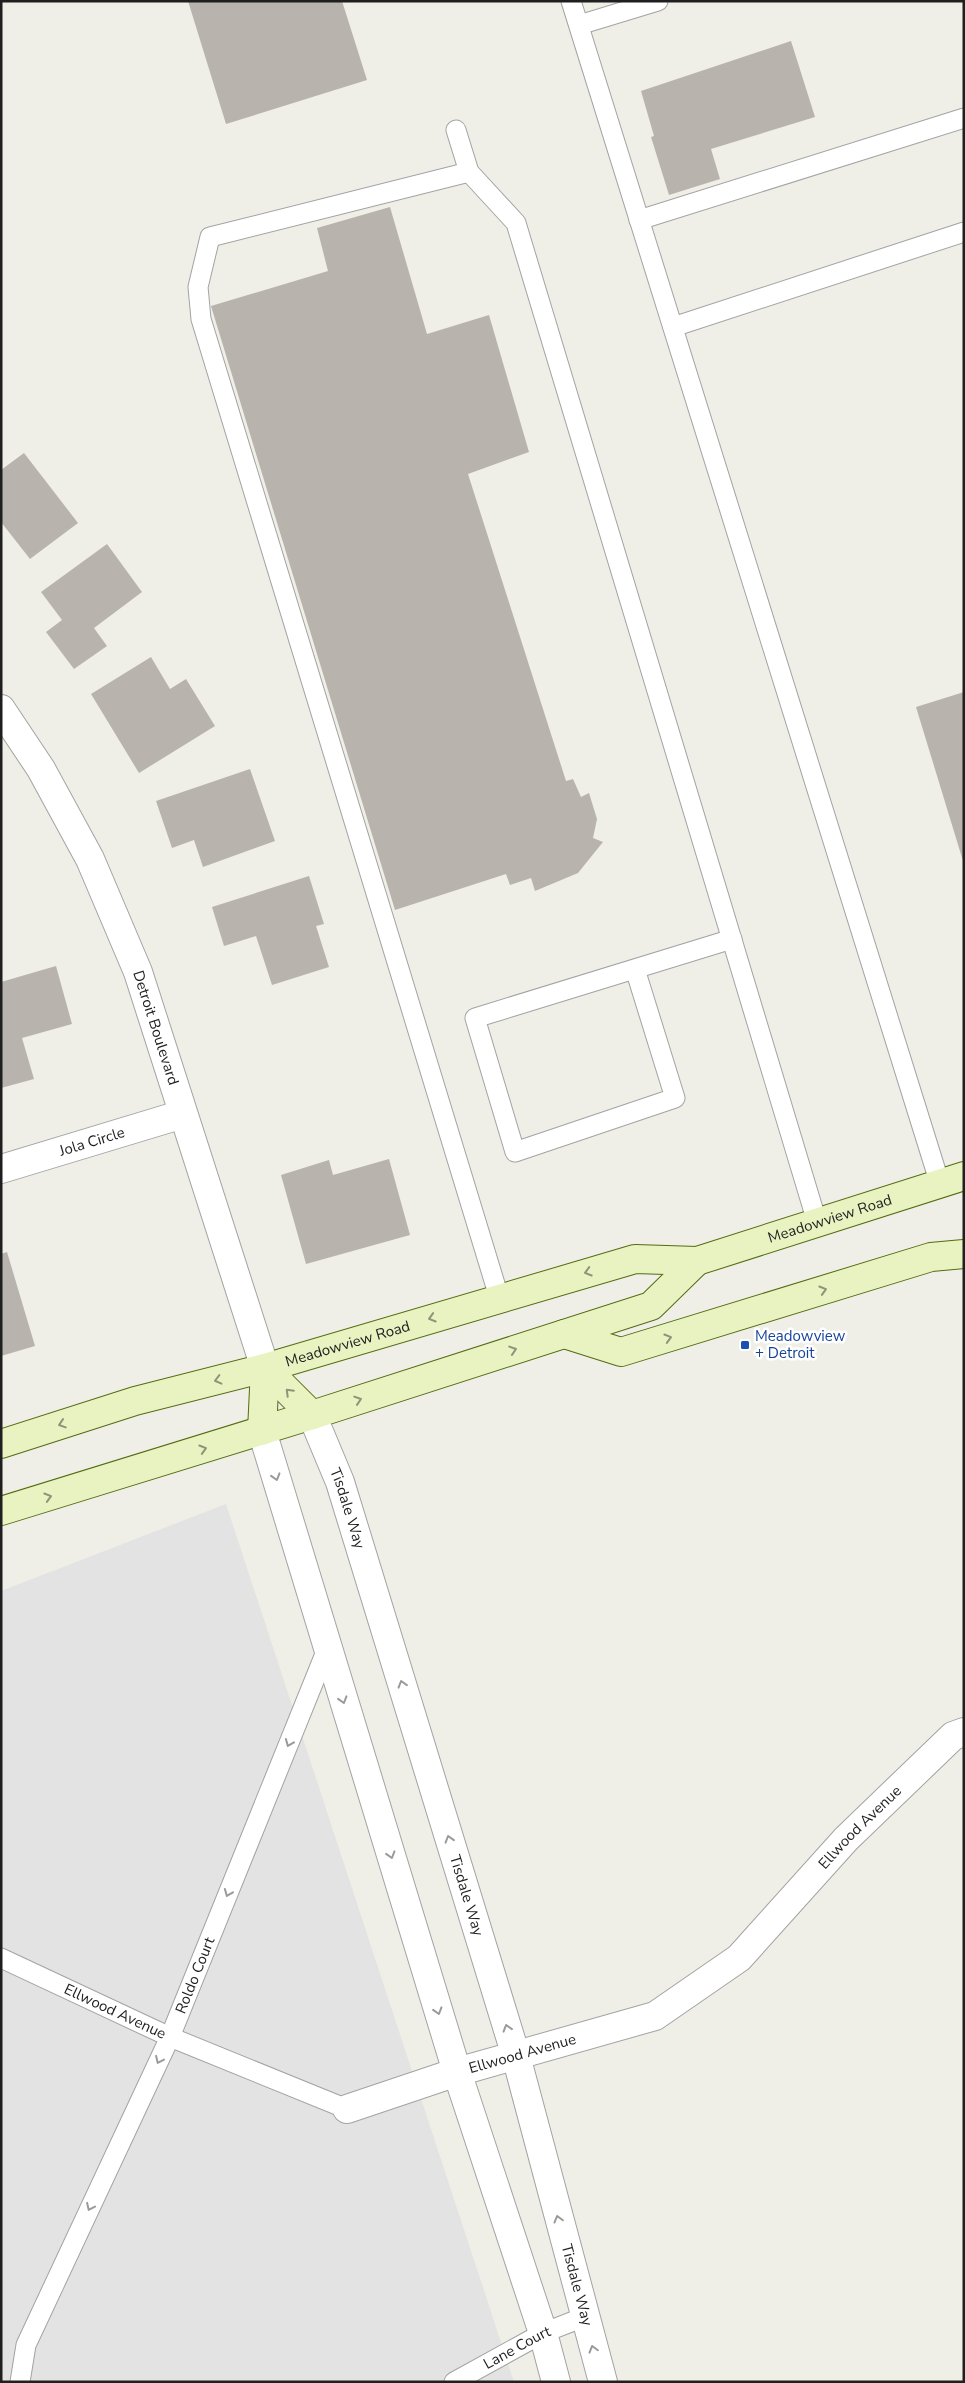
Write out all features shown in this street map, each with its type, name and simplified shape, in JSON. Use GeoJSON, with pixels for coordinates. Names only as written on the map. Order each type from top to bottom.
{"type":"FeatureCollection","features":[{"type":"Feature","properties":{"kind":"main road","name":"Meadowview Road"},"geometry":{"type":"LineString","coordinates":[[1,1444],[135,1401],[265,1368],[635,1258],[697,1261],[952,1180]]}},
{"type":"Feature","properties":{"kind":"main road"},"geometry":{"type":"LineString","coordinates":[[564,1334],[622,1352],[931,1257],[964,1254]]}},
{"type":"Feature","properties":{"kind":"main road","name":"Meadowview Road"},"geometry":{"type":"LineString","coordinates":[[262,1431],[651,1306],[697,1261]]}},
{"type":"Feature","properties":{"kind":"main road"},"geometry":{"type":"LineString","coordinates":[[265,1368],[312,1415]]}},
{"type":"Feature","properties":{"kind":"main road"},"geometry":{"type":"LineString","coordinates":[[1,1511],[262,1431],[265,1368]]}},
{"type":"Feature","properties":{"kind":"street","name":"Detroit Boulevard"},"geometry":{"type":"LineString","coordinates":[[1,709],[40,769],[90,859],[138,972],[265,1368]]}},
{"type":"Feature","properties":{"kind":"street","name":"Jola Circle"},"geometry":{"type":"LineString","coordinates":[[1,1169],[183,1114]]}},
{"type":"Feature","properties":{"kind":"street","name":"Tisdale Way"},"geometry":{"type":"LineString","coordinates":[[312,1415],[340,1482],[516,2056],[584,2317],[603,2382]]}},
{"type":"Feature","properties":{"kind":"street"},"geometry":{"type":"LineString","coordinates":[[262,1431],[457,2072],[543,2333],[556,2382]]}},
{"type":"Feature","properties":{"kind":"street","name":"Ellwood Avenue"},"geometry":{"type":"LineString","coordinates":[[347,2109],[457,2072],[655,2016],[739,1958],[846,1839],[953,1736],[964,1732]]}},
{"type":"Feature","properties":{"kind":"lane"},"geometry":{"type":"LineString","coordinates":[[571,1],[672,327],[952,1180]]}},
{"type":"Feature","properties":{"kind":"lane"},"geometry":{"type":"LineString","coordinates":[[579,25],[658,1]]}},
{"type":"Feature","properties":{"kind":"lane"},"geometry":{"type":"LineString","coordinates":[[639,220],[964,118]]}},
{"type":"Feature","properties":{"kind":"lane"},"geometry":{"type":"LineString","coordinates":[[456,130],[469,172],[516,223],[818,1222]]}},
{"type":"Feature","properties":{"kind":"lane"},"geometry":{"type":"LineString","coordinates":[[469,172],[210,237],[198,287],[201,319],[499,1297]]}},
{"type":"Feature","properties":{"kind":"lane"},"geometry":{"type":"LineString","coordinates":[[672,327],[964,232]]}},
{"type":"Feature","properties":{"kind":"lane"},"geometry":{"type":"LineString","coordinates":[[635,969],[674,1098],[514,1152],[475,1018],[732,939]]}},
{"type":"Feature","properties":{"kind":"lane","name":"Roldo Court"},"geometry":{"type":"LineString","coordinates":[[20,2382],[26,2345],[170,2037],[327,1649]]}},
{"type":"Feature","properties":{"kind":"lane","name":"Ellwood Avenue"},"geometry":{"type":"LineString","coordinates":[[1,1958],[170,2037],[347,2109]]}},
{"type":"Feature","properties":{"kind":"lane","name":"Lane Court"},"geometry":{"type":"LineString","coordinates":[[454,2382],[543,2333],[584,2317]]}},
{"type":"Feature","properties":{"kind":"shaded area"},"geometry":{"type":"Polygon","coordinates":[[[226,1504],[514,2382],[1,2382],[1,1591],[226,1504]]]}},
{"type":"Feature","properties":{"kind":"building"},"geometry":{"type":"Polygon","coordinates":[[[188,1],[342,1],[367,80],[226,124],[188,1]]]}},
{"type":"Feature","properties":{"kind":"building"},"geometry":{"type":"Polygon","coordinates":[[[791,41],[815,117],[711,149],[720,179],[669,195],[651,137],[654,136],[641,91],[791,41]]]}},
{"type":"Feature","properties":{"kind":"building"},"geometry":{"type":"Polygon","coordinates":[[[390,207],[427,334],[489,315],[529,452],[468,474],[566,781],[573,779],[581,797],[589,793],[597,819],[593,838],[603,842],[578,873],[535,891],[531,878],[510,885],[506,874],[395,910],[211,306],[328,271],[317,228],[390,207]]]}},
{"type":"Feature","properties":{"kind":"building"},"geometry":{"type":"Polygon","coordinates":[[[24,453],[78,523],[30,559],[1,522],[1,470],[24,453]]]}},
{"type":"Feature","properties":{"kind":"building"},"geometry":{"type":"Polygon","coordinates":[[[107,544],[142,592],[94,628],[107,646],[74,669],[46,632],[62,620],[41,592],[107,544]]]}},
{"type":"Feature","properties":{"kind":"building"},"geometry":{"type":"Polygon","coordinates":[[[151,657],[170,689],[186,679],[215,726],[139,773],[91,694],[151,657]]]}},
{"type":"Feature","properties":{"kind":"building"},"geometry":{"type":"Polygon","coordinates":[[[964,692],[964,861],[963,861],[916,707],[964,692]]]}},
{"type":"Feature","properties":{"kind":"building"},"geometry":{"type":"Polygon","coordinates":[[[250,769],[275,841],[203,867],[194,840],[172,848],[156,801],[250,769]]]}},
{"type":"Feature","properties":{"kind":"building"},"geometry":{"type":"Polygon","coordinates":[[[309,876],[324,924],[316,926],[329,967],[272,985],[256,936],[224,946],[212,907],[309,876]]]}},
{"type":"Feature","properties":{"kind":"building"},"geometry":{"type":"Polygon","coordinates":[[[56,966],[72,1024],[22,1038],[34,1079],[1,1088],[1,982],[56,966]]]}},
{"type":"Feature","properties":{"kind":"building"},"geometry":{"type":"Polygon","coordinates":[[[389,1159],[410,1235],[306,1264],[281,1175],[329,1160],[333,1175],[389,1159]]]}},
{"type":"Feature","properties":{"kind":"building"},"geometry":{"type":"Polygon","coordinates":[[[7,1252],[35,1346],[1,1356],[1,1254],[7,1252]]]}},
{"type":"Feature","properties":{"kind":"place","name":"Meadowview + Detroit"},"geometry":{"type":"Point","coordinates":[745,1345]}}]}
